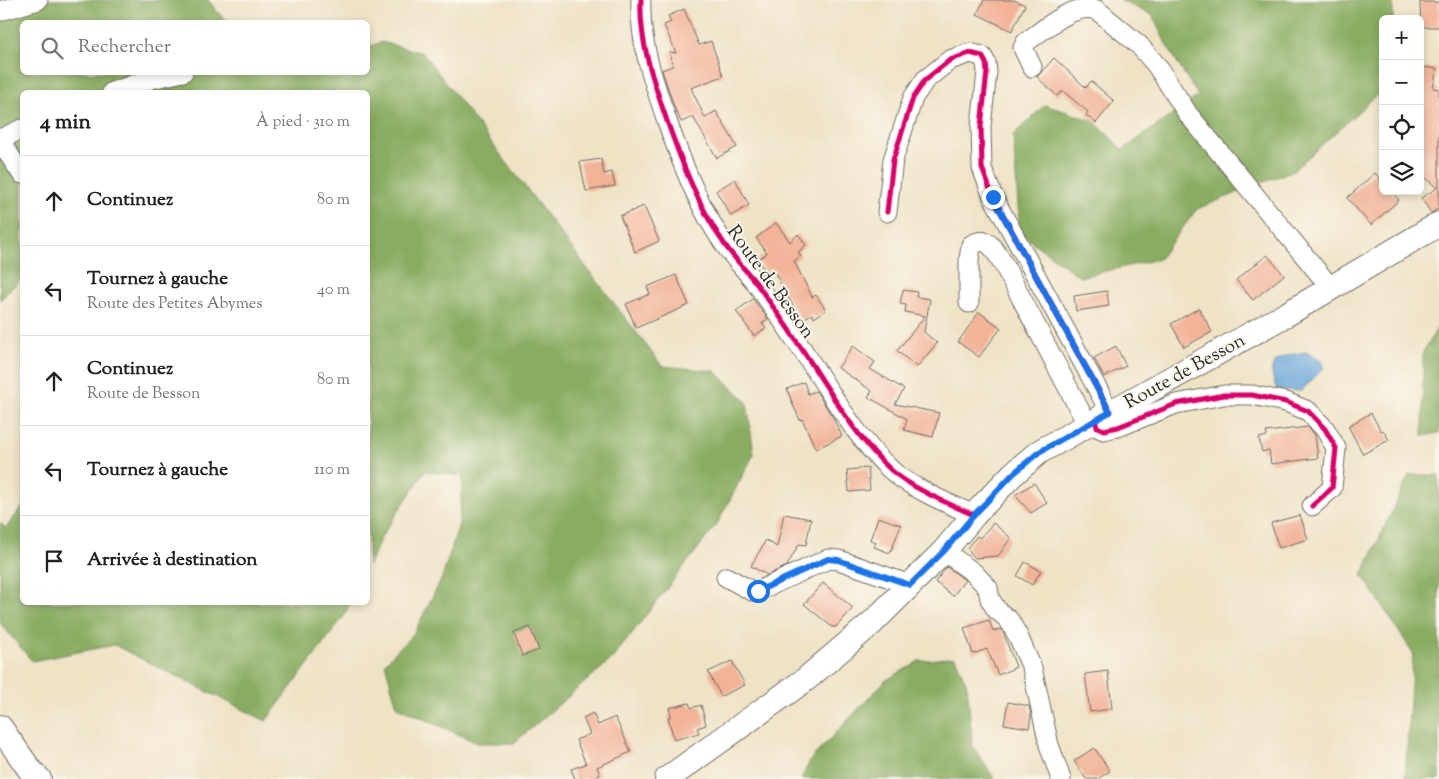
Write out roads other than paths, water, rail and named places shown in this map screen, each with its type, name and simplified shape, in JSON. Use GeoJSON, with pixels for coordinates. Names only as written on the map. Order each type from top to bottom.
{"type":"FeatureCollection","features":[{"type":"Feature","properties":{"kind":"main road","name":"Route de Besson"},"geometry":{"type":"LineString","coordinates":[[974,515],[1013,474],[1039,452],[1331,288],[1439,224]]}},
{"type":"Feature","properties":{"kind":"main road"},"geometry":{"type":"LineString","coordinates":[[667,779],[806,679],[873,622],[944,551],[974,515]]}},
{"type":"Feature","properties":{"kind":"main road"},"geometry":{"type":"LineString","coordinates":[[0,727],[30,770],[39,779]]}},
{"type":"Feature","properties":{"kind":"street"},"geometry":{"type":"LineString","coordinates":[[0,11],[38,0]]}},
{"type":"Feature","properties":{"kind":"street","name":"Route de Besson"},"geometry":{"type":"LineString","coordinates":[[641,0],[643,35],[657,91],[680,157],[697,196],[724,244],[756,283],[852,424],[878,456],[893,471],[926,493],[974,515]]}},
{"type":"Feature","properties":{"kind":"street"},"geometry":{"type":"LineString","coordinates":[[1032,68],[1023,48],[1026,42],[1074,10],[1090,7],[1097,10],[1139,45],[1157,66],[1188,114],[1331,288]]}},
{"type":"Feature","properties":{"kind":"street"},"geometry":{"type":"LineString","coordinates":[[887,212],[893,160],[913,98],[925,80],[950,60],[970,53],[982,56],[988,72],[981,126],[982,168],[993,197],[1097,418],[1097,427],[1104,430],[1176,404],[1224,395],[1252,395],[1286,402],[1308,411],[1325,429],[1336,448],[1332,488],[1312,506]]}},
{"type":"Feature","properties":{"kind":"street"},"geometry":{"type":"LineString","coordinates":[[118,90],[169,75]]}},
{"type":"Feature","properties":{"kind":"street"},"geometry":{"type":"LineString","coordinates":[[20,130],[0,140],[20,171]]}},
{"type":"Feature","properties":{"kind":"street"},"geometry":{"type":"LineString","coordinates":[[969,303],[968,260],[971,245],[983,241],[990,244],[1004,265],[1097,418]]}},
{"type":"Feature","properties":{"kind":"street"},"geometry":{"type":"LineString","coordinates":[[944,551],[974,573],[988,588],[990,599],[996,609],[1008,620],[1018,636],[1032,668],[1049,745],[1061,779]]}},
{"type":"Feature","properties":{"kind":"street"},"geometry":{"type":"LineString","coordinates":[[726,577],[752,591],[758,591],[828,559],[838,560],[910,585]]}},
{"type":"Feature","properties":{"kind":"water"},"geometry":{"type":"Polygon","coordinates":[[[1306,352],[1323,362],[1323,369],[1301,391],[1277,390],[1272,374],[1274,363],[1283,357],[1306,352]]]}}]}
